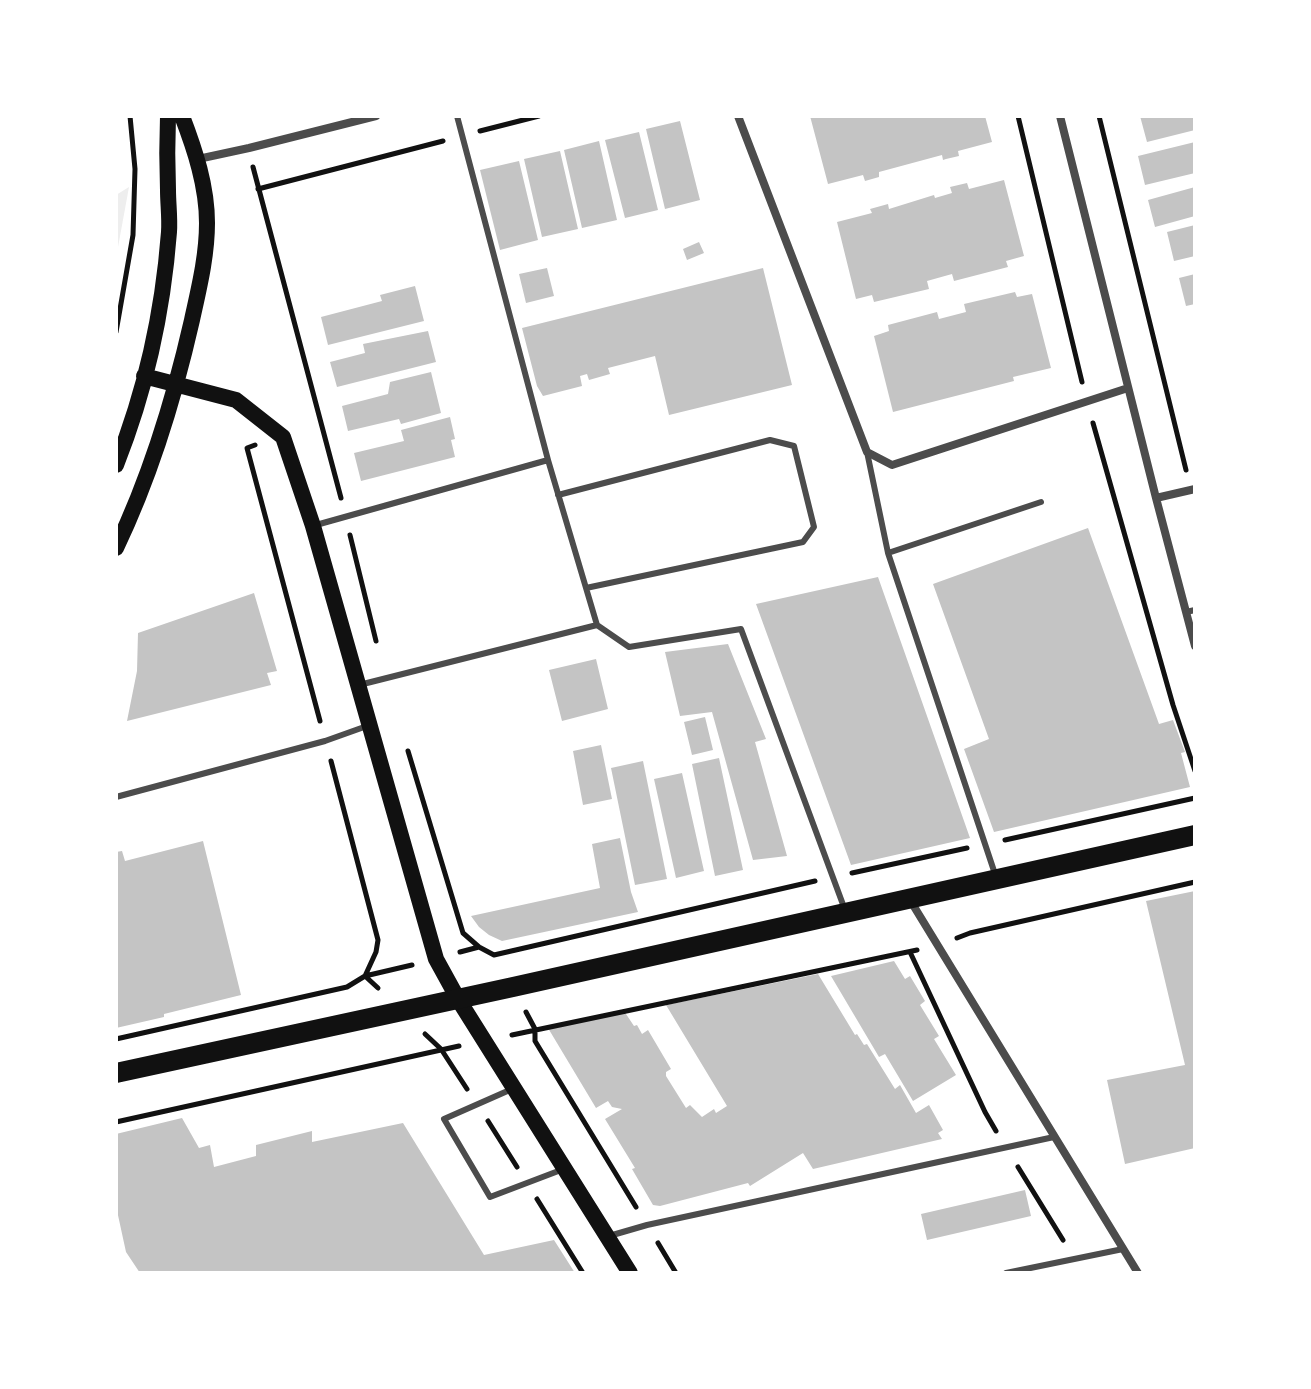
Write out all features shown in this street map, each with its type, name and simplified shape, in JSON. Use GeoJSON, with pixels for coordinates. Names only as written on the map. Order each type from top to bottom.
{"type":"FeatureCollection","features":[{"type":"Feature","properties":{"kind":"main road"},"geometry":{"type":"LineString","coordinates":[[116,465],[144,376],[158,315],[169,230],[168,116]]}},
{"type":"Feature","properties":{"kind":"main road"},"geometry":{"type":"LineString","coordinates":[[116,548],[155,455],[177,384],[204,267],[207,222],[198,159],[182,116]]}},
{"type":"Feature","properties":{"kind":"main road"},"geometry":{"type":"LineString","coordinates":[[144,376],[236,400],[283,437],[313,526],[436,959],[630,1273]]}},
{"type":"Feature","properties":{"kind":"main road"},"geometry":{"type":"LineString","coordinates":[[116,1073],[1195,835]]}},
{"type":"Feature","properties":{"kind":"street"},"geometry":{"type":"LineString","coordinates":[[198,159],[376,116]]}},
{"type":"Feature","properties":{"kind":"street"},"geometry":{"type":"LineString","coordinates":[[738,116],[867,452],[892,465],[1128,388]]}},
{"type":"Feature","properties":{"kind":"street"},"geometry":{"type":"LineString","coordinates":[[1060,116],[1156,498],[1191,611],[1195,646]]}},
{"type":"Feature","properties":{"kind":"street"},"geometry":{"type":"LineString","coordinates":[[1156,498],[1193,489]]}},
{"type":"Feature","properties":{"kind":"street"},"geometry":{"type":"LineString","coordinates":[[909,899],[1138,1273]]}},
{"type":"Feature","properties":{"kind":"lane"},"geometry":{"type":"LineString","coordinates":[[457,116],[548,460],[597,625],[629,647],[741,629],[846,913]]}},
{"type":"Feature","properties":{"kind":"lane"},"geometry":{"type":"LineString","coordinates":[[558,495],[770,440],[794,446],[814,527],[803,542],[586,588]]}},
{"type":"Feature","properties":{"kind":"lane"},"geometry":{"type":"LineString","coordinates":[[867,452],[888,553],[997,879]]}},
{"type":"Feature","properties":{"kind":"lane"},"geometry":{"type":"LineString","coordinates":[[313,526],[548,460]]}},
{"type":"Feature","properties":{"kind":"lane"},"geometry":{"type":"LineString","coordinates":[[888,553],[1041,502]]}},
{"type":"Feature","properties":{"kind":"lane"},"geometry":{"type":"LineString","coordinates":[[359,685],[597,625]]}},
{"type":"Feature","properties":{"kind":"lane"},"geometry":{"type":"LineString","coordinates":[[116,797],[325,741],[370,725]]}},
{"type":"Feature","properties":{"kind":"lane"},"geometry":{"type":"LineString","coordinates":[[514,1088],[444,1119],[490,1197],[564,1169]]}},
{"type":"Feature","properties":{"kind":"lane"},"geometry":{"type":"LineString","coordinates":[[607,1237],[647,1225],[1054,1137]]}},
{"type":"Feature","properties":{"kind":"lane"},"geometry":{"type":"LineString","coordinates":[[1006,1273],[1123,1249]]}},
{"type":"Feature","properties":{"kind":"path"},"geometry":{"type":"LineString","coordinates":[[116,332],[133,235],[135,169],[130,116]]}},
{"type":"Feature","properties":{"kind":"path"},"geometry":{"type":"LineString","coordinates":[[258,189],[539,116]]}},
{"type":"Feature","properties":{"kind":"path"},"geometry":{"type":"LineString","coordinates":[[1018,116],[1087,402],[1173,705],[1195,771]]}},
{"type":"Feature","properties":{"kind":"path"},"geometry":{"type":"LineString","coordinates":[[1099,116],[1193,489]]}},
{"type":"Feature","properties":{"kind":"path"},"geometry":{"type":"LineString","coordinates":[[494,955],[1195,798]]}},
{"type":"Feature","properties":{"kind":"path"},"geometry":{"type":"LineString","coordinates":[[116,1122],[535,1029],[938,946],[970,933],[1195,882]]}},
{"type":"Feature","properties":{"kind":"path"},"geometry":{"type":"LineString","coordinates":[[116,1039],[347,987],[365,976],[479,947],[494,955],[535,1029],[535,1041],[676,1273]]}},
{"type":"Feature","properties":{"kind":"path"},"geometry":{"type":"LineString","coordinates":[[910,952],[985,1112],[1074,1258]]}},
{"type":"Feature","properties":{"kind":"shaded area"},"geometry":{"type":"Polygon","coordinates":[[[129,187],[116,258],[116,195],[129,187]]]}},
{"type":"Feature","properties":{"kind":"building"},"geometry":{"type":"Polygon","coordinates":[[[810,116],[985,116],[992,142],[958,151],[959,156],[943,160],[942,155],[879,172],[879,177],[865,181],[863,175],[828,184],[810,116]]]}},
{"type":"Feature","properties":{"kind":"building"},"geometry":{"type":"Polygon","coordinates":[[[1140,116],[1195,116],[1195,130],[1147,142],[1140,116]]]}},
{"type":"Feature","properties":{"kind":"building"},"geometry":{"type":"Polygon","coordinates":[[[680,121],[700,200],[665,209],[646,129],[680,121]]]}},
{"type":"Feature","properties":{"kind":"building"},"geometry":{"type":"Polygon","coordinates":[[[639,132],[658,210],[625,218],[605,140],[639,132]]]}},
{"type":"Feature","properties":{"kind":"building"},"geometry":{"type":"Polygon","coordinates":[[[599,141],[617,220],[582,228],[564,150],[599,141]]]}},
{"type":"Feature","properties":{"kind":"building"},"geometry":{"type":"Polygon","coordinates":[[[1195,142],[1195,173],[1145,185],[1138,156],[1195,142]]]}},
{"type":"Feature","properties":{"kind":"building"},"geometry":{"type":"Polygon","coordinates":[[[560,151],[578,229],[542,237],[524,159],[560,151]]]}},
{"type":"Feature","properties":{"kind":"building"},"geometry":{"type":"Polygon","coordinates":[[[519,161],[538,240],[500,250],[480,170],[519,161]]]}},
{"type":"Feature","properties":{"kind":"building"},"geometry":{"type":"Polygon","coordinates":[[[1004,180],[1024,256],[1006,261],[1008,267],[954,281],[952,274],[927,281],[929,289],[874,302],[872,295],[856,299],[837,222],[872,213],[870,209],[888,204],[889,209],[934,195],[935,198],[952,193],[950,187],[967,183],[969,189],[1004,180]]]}},
{"type":"Feature","properties":{"kind":"building"},"geometry":{"type":"Polygon","coordinates":[[[1195,187],[1195,216],[1155,227],[1148,200],[1195,187]]]}},
{"type":"Feature","properties":{"kind":"building"},"geometry":{"type":"Polygon","coordinates":[[[1195,225],[1195,256],[1174,261],[1167,232],[1195,225]]]}},
{"type":"Feature","properties":{"kind":"building"},"geometry":{"type":"Polygon","coordinates":[[[699,242],[704,253],[687,260],[683,249],[699,242]]]}},
{"type":"Feature","properties":{"kind":"building"},"geometry":{"type":"Polygon","coordinates":[[[547,268],[554,296],[526,303],[519,274],[547,268]]]}},
{"type":"Feature","properties":{"kind":"building"},"geometry":{"type":"Polygon","coordinates":[[[763,268],[792,385],[669,415],[655,356],[608,368],[610,374],[589,380],[587,374],[580,376],[582,386],[543,396],[537,386],[522,328],[763,268]]]}},
{"type":"Feature","properties":{"kind":"building"},"geometry":{"type":"Polygon","coordinates":[[[1195,274],[1195,304],[1186,306],[1179,278],[1195,274]]]}},
{"type":"Feature","properties":{"kind":"building"},"geometry":{"type":"Polygon","coordinates":[[[415,286],[424,321],[328,345],[321,317],[382,301],[380,295],[415,286]]]}},
{"type":"Feature","properties":{"kind":"building"},"geometry":{"type":"Polygon","coordinates":[[[1015,292],[1017,297],[1032,294],[1051,368],[1013,377],[1014,381],[893,412],[874,336],[889,331],[888,325],[937,312],[939,319],[966,312],[964,304],[1015,292]]]}},
{"type":"Feature","properties":{"kind":"building"},"geometry":{"type":"Polygon","coordinates":[[[428,331],[436,362],[337,387],[330,362],[365,353],[363,344],[428,331]]]}},
{"type":"Feature","properties":{"kind":"building"},"geometry":{"type":"Polygon","coordinates":[[[431,372],[441,413],[401,424],[399,419],[348,431],[342,406],[388,394],[390,382],[431,372]]]}},
{"type":"Feature","properties":{"kind":"building"},"geometry":{"type":"Polygon","coordinates":[[[450,417],[455,457],[361,481],[354,453],[404,441],[401,430],[450,417]]]}},
{"type":"Feature","properties":{"kind":"building"},"geometry":{"type":"Polygon","coordinates":[[[1088,528],[1159,724],[1173,720],[1185,752],[1181,753],[1190,787],[994,832],[964,749],[989,739],[933,584],[1088,528]]]}},
{"type":"Feature","properties":{"kind":"building"},"geometry":{"type":"Polygon","coordinates":[[[878,577],[970,838],[851,865],[756,604],[878,577]]]}},
{"type":"Feature","properties":{"kind":"building"},"geometry":{"type":"Polygon","coordinates":[[[254,593],[277,671],[267,673],[271,685],[127,721],[137,671],[138,633],[254,593]]]}},
{"type":"Feature","properties":{"kind":"building"},"geometry":{"type":"Polygon","coordinates":[[[728,644],[766,739],[755,742],[787,856],[753,860],[712,712],[680,716],[665,652],[728,644]]]}},
{"type":"Feature","properties":{"kind":"building"},"geometry":{"type":"Polygon","coordinates":[[[596,659],[608,709],[562,721],[549,670],[596,659]]]}},
{"type":"Feature","properties":{"kind":"building"},"geometry":{"type":"Polygon","coordinates":[[[705,717],[713,750],[692,755],[684,722],[705,717]]]}},
{"type":"Feature","properties":{"kind":"building"},"geometry":{"type":"Polygon","coordinates":[[[601,745],[612,799],[583,805],[573,751],[601,745]]]}},
{"type":"Feature","properties":{"kind":"building"},"geometry":{"type":"Polygon","coordinates":[[[719,758],[743,870],[715,876],[692,764],[719,758]]]}},
{"type":"Feature","properties":{"kind":"building"},"geometry":{"type":"Polygon","coordinates":[[[643,761],[667,879],[635,885],[611,768],[643,761]]]}},
{"type":"Feature","properties":{"kind":"building"},"geometry":{"type":"Polygon","coordinates":[[[682,773],[704,871],[676,878],[654,779],[682,773]]]}},
{"type":"Feature","properties":{"kind":"building"},"geometry":{"type":"Polygon","coordinates":[[[620,838],[638,912],[502,941],[479,927],[471,916],[600,888],[592,844],[620,838]]]}},
{"type":"Feature","properties":{"kind":"building"},"geometry":{"type":"Polygon","coordinates":[[[203,841],[241,995],[116,1028],[116,852],[122,851],[125,861],[203,841]]]}},
{"type":"Feature","properties":{"kind":"building"},"geometry":{"type":"Polygon","coordinates":[[[1195,891],[1195,1148],[1125,1164],[1107,1080],[1185,1065],[1146,901],[1195,891]]]}},
{"type":"Feature","properties":{"kind":"building"},"geometry":{"type":"Polygon","coordinates":[[[894,961],[905,979],[910,976],[925,1001],[920,1005],[939,1036],[934,1039],[956,1075],[913,1101],[885,1054],[879,1057],[831,976],[894,961]]]}},
{"type":"Feature","properties":{"kind":"building"},"geometry":{"type":"Polygon","coordinates":[[[818,974],[855,1035],[864,1045],[867,1044],[895,1089],[900,1085],[916,1113],[929,1105],[943,1130],[938,1133],[942,1139],[813,1169],[803,1153],[750,1186],[748,1183],[660,1206],[653,1205],[605,1119],[622,1109],[612,1107],[608,1101],[596,1108],[548,1028],[624,1011],[642,1034],[648,1030],[671,1069],[666,1076],[686,1108],[690,1105],[702,1117],[714,1109],[716,1113],[727,1106],[666,1005],[818,974]]]}},
{"type":"Feature","properties":{"kind":"building"},"geometry":{"type":"Polygon","coordinates":[[[182,1118],[199,1148],[210,1145],[214,1167],[256,1156],[256,1145],[312,1131],[312,1142],[403,1123],[484,1255],[554,1240],[575,1273],[140,1273],[126,1252],[116,1206],[116,1134],[182,1118]]]}},
{"type":"Feature","properties":{"kind":"building"},"geometry":{"type":"Polygon","coordinates":[[[1025,1190],[1031,1216],[927,1240],[921,1214],[1025,1190]]]}}]}
